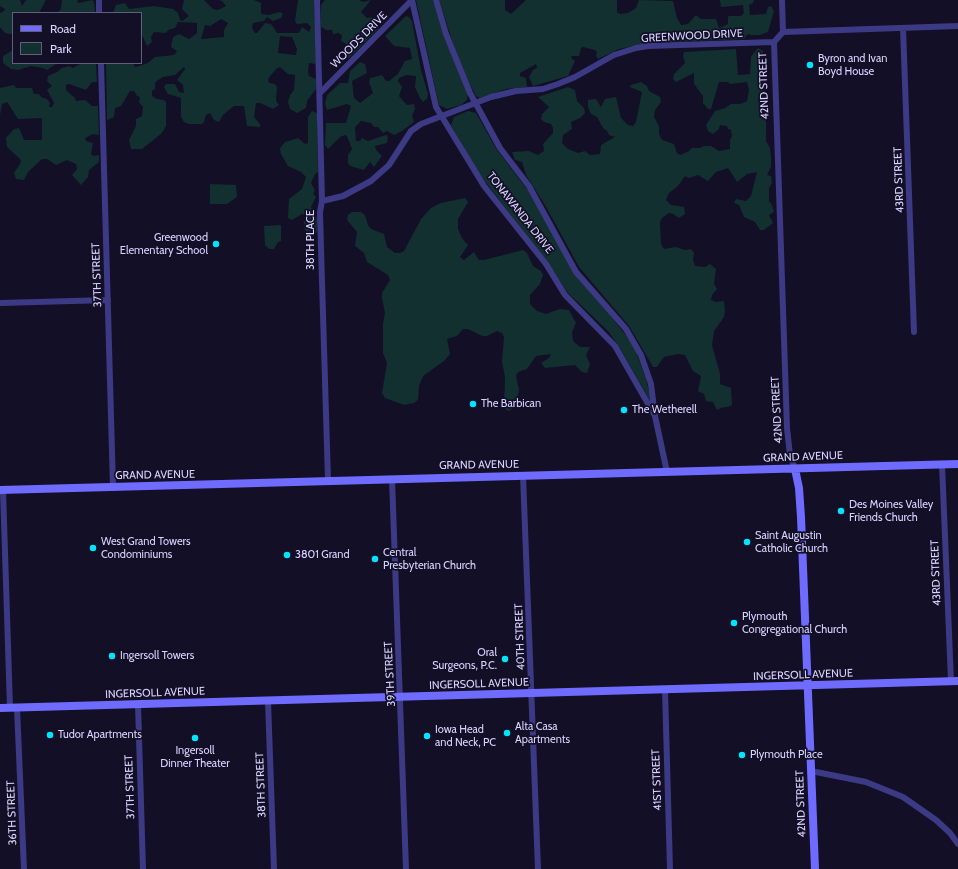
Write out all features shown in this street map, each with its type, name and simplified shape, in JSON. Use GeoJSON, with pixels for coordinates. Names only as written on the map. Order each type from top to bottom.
{"type":"FeatureCollection","features":[{"type":"Feature","properties":{"kind":"main road","name":"GRAND AVENUE"},"geometry":{"type":"LineString","coordinates":[[1,490],[392,478],[958,464]]}},
{"type":"Feature","properties":{"kind":"main road","name":"42ND STREET"},"geometry":{"type":"LineString","coordinates":[[795,469],[799,488],[801,517],[814,869]]}},
{"type":"Feature","properties":{"kind":"main road","name":"INGERSOLL AVENUE"},"geometry":{"type":"LineString","coordinates":[[0,708],[954,681]]}},
{"type":"Feature","properties":{"kind":"street"},"geometry":{"type":"LineString","coordinates":[[99,0],[99,12]]}},
{"type":"Feature","properties":{"kind":"street","name":"38TH PLACE"},"geometry":{"type":"LineString","coordinates":[[317,0],[322,201],[321,248],[328,480]]}},
{"type":"Feature","properties":{"kind":"street","name":"WOODS DRIVE"},"geometry":{"type":"LineString","coordinates":[[320,93],[412,0]]}},
{"type":"Feature","properties":{"kind":"street","name":"TONAWANDA DRIVE"},"geometry":{"type":"LineString","coordinates":[[412,0],[434,101],[441,115],[484,186],[546,264],[565,295],[615,346],[655,416]]}},
{"type":"Feature","properties":{"kind":"street","name":"TONAWANDA DRIVE"},"geometry":{"type":"LineString","coordinates":[[436,0],[446,34],[476,104],[500,148],[529,186],[576,272],[626,329],[634,342],[647,370],[667,472]]}},
{"type":"Feature","properties":{"kind":"street"},"geometry":{"type":"LineString","coordinates":[[782,0],[783,32],[958,26]]}},
{"type":"Feature","properties":{"kind":"street","name":"43RD STREET"},"geometry":{"type":"LineString","coordinates":[[903,28],[914,332]]}},
{"type":"Feature","properties":{"kind":"street","name":"42ND STREET"},"geometry":{"type":"LineString","coordinates":[[783,32],[774,42],[787,428],[790,455],[795,469]]}},
{"type":"Feature","properties":{"kind":"street","name":"GREENWOOD DRIVE"},"geometry":{"type":"LineString","coordinates":[[322,201],[343,196],[371,182],[389,165],[411,131],[421,124],[441,115],[476,104],[503,93],[543,89],[558,84],[575,77],[614,55],[636,48],[774,42]]}},
{"type":"Feature","properties":{"kind":"street","name":"37TH STREET"},"geometry":{"type":"LineString","coordinates":[[101,64],[113,486]]}},
{"type":"Feature","properties":{"kind":"street"},"geometry":{"type":"LineString","coordinates":[[1,303],[108,300]]}},
{"type":"Feature","properties":{"kind":"street","name":"43RD STREET"},"geometry":{"type":"LineString","coordinates":[[942,464],[954,681]]}},
{"type":"Feature","properties":{"kind":"street","name":"40TH STREET"},"geometry":{"type":"LineString","coordinates":[[523,475],[538,869]]}},
{"type":"Feature","properties":{"kind":"street","name":"39TH STREET"},"geometry":{"type":"LineString","coordinates":[[392,478],[406,869]]}},
{"type":"Feature","properties":{"kind":"street","name":"36TH STREET"},"geometry":{"type":"LineString","coordinates":[[1,490],[24,869]]}},
{"type":"Feature","properties":{"kind":"street","name":"41ST STREET"},"geometry":{"type":"LineString","coordinates":[[665,690],[670,869]]}},
{"type":"Feature","properties":{"kind":"street","name":"38TH STREET"},"geometry":{"type":"LineString","coordinates":[[268,701],[274,869]]}},
{"type":"Feature","properties":{"kind":"street","name":"37TH STREET"},"geometry":{"type":"LineString","coordinates":[[138,704],[143,869]]}},
{"type":"Feature","properties":{"kind":"street"},"geometry":{"type":"LineString","coordinates":[[811,771],[866,782],[885,789],[920,808],[958,839]]}},
{"type":"Feature","properties":{"kind":"street"},"geometry":{"type":"LineString","coordinates":[[950,833],[958,844]]}},
{"type":"Feature","properties":{"kind":"green space"},"geometry":{"type":"Polygon","coordinates":[[[0,0],[20,0],[22,6],[26,0],[46,0],[40,12],[12,12],[12,34],[5,33],[0,27],[0,13],[5,9],[0,6],[0,0]]]}},
{"type":"Feature","properties":{"kind":"green space"},"geometry":{"type":"Polygon","coordinates":[[[62,0],[78,0],[77,2],[79,3],[92,0],[94,2],[95,12],[58,12],[61,9],[62,0]]]}},
{"type":"Feature","properties":{"kind":"green space"},"geometry":{"type":"Polygon","coordinates":[[[184,0],[204,0],[213,9],[218,10],[226,6],[219,0],[254,0],[261,3],[261,14],[269,15],[280,12],[283,14],[281,18],[273,21],[267,17],[264,21],[253,23],[252,28],[255,33],[257,33],[265,23],[271,24],[277,33],[299,33],[302,27],[309,32],[311,27],[307,23],[297,24],[295,21],[298,0],[314,0],[316,64],[309,63],[308,72],[309,76],[316,79],[316,89],[307,101],[306,108],[297,113],[290,109],[288,102],[290,95],[294,90],[295,75],[288,74],[280,67],[276,69],[268,79],[269,83],[275,84],[277,87],[276,101],[279,105],[273,109],[260,103],[256,103],[254,117],[260,124],[260,127],[247,126],[244,106],[234,106],[223,115],[219,122],[214,120],[210,113],[206,115],[202,124],[189,124],[184,122],[181,117],[181,98],[168,94],[164,87],[166,84],[175,84],[179,92],[184,93],[183,85],[177,80],[185,69],[184,67],[175,75],[163,77],[157,81],[155,83],[155,89],[152,91],[152,96],[166,102],[166,126],[162,133],[142,149],[131,149],[129,140],[136,126],[136,119],[142,116],[143,107],[139,102],[140,97],[137,96],[134,91],[130,91],[121,106],[115,108],[114,117],[107,120],[106,64],[134,64],[136,67],[148,63],[155,57],[174,55],[177,51],[171,47],[173,37],[179,34],[189,39],[197,33],[197,23],[178,22],[175,28],[168,30],[166,33],[154,32],[151,37],[152,42],[147,46],[142,35],[142,12],[113,12],[116,5],[125,3],[129,9],[154,6],[173,9],[178,13],[180,20],[182,21],[189,16],[182,9],[184,0]],[[221,19],[210,26],[205,25],[201,39],[224,37],[224,30],[228,23],[221,19]],[[280,36],[278,53],[296,55],[297,49],[292,37],[280,36]]]}},
{"type":"Feature","properties":{"kind":"green space"},"geometry":{"type":"Polygon","coordinates":[[[325,0],[359,0],[363,2],[371,0],[361,12],[367,18],[372,17],[374,26],[379,28],[349,58],[342,51],[346,44],[341,41],[342,35],[338,33],[333,34],[332,30],[326,30],[321,27],[321,5],[325,0]]]}},
{"type":"Feature","properties":{"kind":"green space"},"geometry":{"type":"Polygon","coordinates":[[[416,0],[433,0],[445,39],[468,93],[467,100],[461,105],[447,109],[439,105],[416,0]]]}},
{"type":"Feature","properties":{"kind":"green space"},"geometry":{"type":"Polygon","coordinates":[[[439,0],[505,0],[505,10],[511,14],[526,0],[617,0],[617,12],[620,14],[628,13],[636,8],[639,0],[673,1],[677,18],[681,25],[688,24],[695,16],[697,16],[701,19],[716,19],[719,28],[728,24],[729,16],[741,16],[744,13],[743,5],[721,7],[720,0],[754,0],[753,3],[749,5],[750,15],[766,14],[768,7],[771,6],[774,11],[768,32],[760,35],[748,34],[744,39],[648,43],[619,49],[598,59],[596,56],[597,52],[595,50],[583,47],[581,48],[579,56],[572,56],[571,58],[575,61],[568,76],[533,86],[529,77],[533,70],[537,68],[536,64],[520,73],[520,76],[526,78],[527,87],[506,89],[480,98],[476,96],[468,81],[453,43],[439,0]]]}},
{"type":"Feature","properties":{"kind":"green space"},"geometry":{"type":"Polygon","coordinates":[[[406,16],[412,21],[421,70],[428,94],[427,99],[423,102],[420,98],[415,87],[416,76],[406,75],[399,78],[398,81],[402,87],[399,96],[407,105],[414,104],[415,109],[412,115],[414,122],[394,135],[387,131],[383,133],[378,127],[374,127],[371,123],[361,121],[355,127],[356,141],[360,141],[362,138],[368,141],[386,135],[388,137],[387,143],[375,146],[376,150],[382,156],[374,167],[370,162],[364,170],[350,166],[348,163],[348,155],[352,149],[347,136],[345,135],[340,137],[328,149],[325,145],[326,123],[346,123],[351,106],[347,104],[327,110],[325,104],[327,95],[340,83],[348,83],[350,71],[360,62],[365,64],[367,73],[352,81],[354,98],[360,103],[373,93],[369,82],[370,78],[382,75],[386,81],[389,81],[398,74],[405,61],[412,59],[410,48],[394,46],[385,36],[406,16]]]}},
{"type":"Feature","properties":{"kind":"green space"},"geometry":{"type":"Polygon","coordinates":[[[758,48],[763,51],[762,70],[765,77],[765,92],[758,100],[765,106],[766,112],[766,141],[770,148],[771,157],[771,167],[767,175],[771,176],[772,183],[769,188],[769,201],[774,212],[769,215],[773,223],[764,230],[760,230],[755,222],[744,217],[739,205],[734,203],[736,199],[746,201],[751,196],[757,172],[747,174],[737,182],[728,168],[716,172],[708,181],[698,175],[689,178],[685,176],[678,186],[669,193],[666,200],[671,205],[684,207],[685,214],[679,218],[669,213],[662,218],[660,222],[661,244],[664,249],[676,247],[685,250],[691,249],[694,253],[693,260],[695,266],[705,267],[710,264],[716,269],[714,284],[717,289],[712,295],[711,300],[715,302],[724,301],[725,311],[724,317],[714,331],[712,345],[720,374],[720,384],[731,388],[732,404],[731,406],[717,410],[713,402],[706,401],[704,394],[698,391],[701,376],[693,371],[685,355],[678,354],[664,357],[657,367],[653,367],[629,326],[579,267],[545,205],[526,175],[522,162],[515,160],[512,152],[529,151],[538,155],[544,151],[543,144],[553,133],[553,128],[551,124],[544,122],[541,119],[542,114],[549,107],[538,97],[568,87],[575,90],[577,101],[584,108],[585,113],[580,118],[571,122],[572,129],[563,135],[562,143],[568,149],[578,153],[585,151],[590,155],[600,154],[601,145],[615,137],[609,135],[597,117],[591,114],[588,107],[588,100],[596,99],[601,107],[605,99],[616,97],[621,118],[628,125],[633,126],[636,122],[642,92],[630,87],[631,85],[641,82],[647,86],[649,91],[660,97],[661,102],[655,110],[654,117],[659,126],[659,134],[662,140],[674,144],[677,153],[680,155],[692,148],[700,148],[704,146],[711,146],[719,151],[730,149],[730,140],[732,136],[731,130],[728,129],[727,126],[720,125],[719,129],[713,134],[708,131],[706,125],[715,111],[725,108],[731,104],[740,104],[747,101],[749,90],[747,82],[730,84],[728,82],[719,82],[711,109],[708,109],[703,103],[703,96],[694,84],[694,73],[676,82],[673,79],[674,74],[685,63],[683,56],[684,52],[736,49],[738,75],[750,74],[751,56],[758,48]]]}},
{"type":"Feature","properties":{"kind":"green space"},"geometry":{"type":"Polygon","coordinates":[[[12,51],[12,64],[56,64],[47,70],[31,66],[18,70],[11,69],[3,63],[3,56],[12,51]]]}},
{"type":"Feature","properties":{"kind":"green space"},"geometry":{"type":"Polygon","coordinates":[[[80,64],[96,64],[97,82],[92,82],[86,90],[69,84],[66,85],[66,90],[75,98],[76,101],[85,100],[92,106],[98,106],[99,135],[93,134],[85,138],[86,141],[93,143],[91,154],[93,156],[99,155],[99,162],[89,170],[88,177],[81,185],[72,175],[77,169],[76,164],[67,160],[56,165],[47,159],[42,159],[28,172],[24,180],[16,179],[14,173],[21,160],[7,147],[6,138],[14,129],[19,128],[24,140],[42,140],[42,118],[18,119],[7,102],[2,104],[0,115],[0,88],[14,85],[16,88],[32,88],[34,94],[39,94],[41,97],[47,99],[50,103],[49,107],[52,107],[54,103],[47,90],[52,86],[47,81],[48,76],[62,68],[69,66],[73,68],[80,64]]]}},
{"type":"Feature","properties":{"kind":"green space"},"geometry":{"type":"Polygon","coordinates":[[[312,111],[317,113],[318,172],[315,174],[311,183],[315,190],[313,194],[316,197],[311,207],[317,218],[317,232],[312,237],[305,230],[304,222],[307,215],[302,214],[292,220],[288,218],[289,199],[302,189],[306,177],[301,172],[288,166],[281,154],[280,148],[285,142],[298,138],[305,144],[308,143],[308,117],[312,111]]]}},
{"type":"Feature","properties":{"kind":"green space"},"geometry":{"type":"Polygon","coordinates":[[[468,111],[476,113],[497,150],[530,193],[577,277],[610,315],[634,346],[646,379],[652,404],[620,348],[608,331],[568,293],[550,266],[477,171],[451,125],[454,117],[468,111]]]}},
{"type":"Feature","properties":{"kind":"green space"},"geometry":{"type":"Polygon","coordinates":[[[210,184],[236,185],[237,197],[227,204],[210,204],[210,184]]]}},
{"type":"Feature","properties":{"kind":"green space"},"geometry":{"type":"Polygon","coordinates":[[[465,198],[468,202],[458,219],[458,229],[462,238],[468,245],[460,257],[464,260],[474,252],[479,260],[484,260],[523,250],[527,253],[533,266],[541,271],[543,275],[540,284],[530,295],[530,304],[537,311],[546,314],[560,309],[569,310],[576,323],[572,332],[573,341],[580,347],[590,347],[586,355],[590,364],[587,373],[582,372],[575,365],[545,368],[541,363],[549,358],[551,354],[536,356],[527,369],[518,372],[516,376],[519,390],[517,400],[513,409],[508,411],[504,408],[505,377],[502,362],[504,337],[502,333],[497,331],[487,336],[482,336],[468,329],[463,329],[457,336],[447,339],[450,354],[444,361],[423,376],[419,386],[418,400],[414,403],[404,405],[385,398],[382,393],[387,363],[383,353],[383,323],[385,313],[382,293],[390,280],[388,275],[367,262],[364,253],[355,246],[357,232],[347,220],[348,215],[352,212],[361,212],[365,215],[371,229],[384,234],[387,247],[395,253],[400,253],[404,251],[421,219],[431,208],[441,203],[465,198]]]}},
{"type":"Feature","properties":{"kind":"green space"},"geometry":{"type":"Polygon","coordinates":[[[281,225],[281,241],[278,242],[274,249],[269,249],[265,245],[264,226],[281,225]]]}},
{"type":"Feature","properties":{"kind":"place","name":"Byron and Ivan Boyd House"},"geometry":{"type":"Point","coordinates":[810,65]}},
{"type":"Feature","properties":{"kind":"place","name":"Greenwood Elementary School"},"geometry":{"type":"Point","coordinates":[216,244]}},
{"type":"Feature","properties":{"kind":"place","name":"The Barbican"},"geometry":{"type":"Point","coordinates":[473,404]}},
{"type":"Feature","properties":{"kind":"place","name":"The Wetherell"},"geometry":{"type":"Point","coordinates":[624,410]}},
{"type":"Feature","properties":{"kind":"place","name":"Des Moines Valley Friends Church"},"geometry":{"type":"Point","coordinates":[841,511]}},
{"type":"Feature","properties":{"kind":"place","name":"Saint Augustin Catholic Church"},"geometry":{"type":"Point","coordinates":[747,542]}},
{"type":"Feature","properties":{"kind":"place","name":"West Grand Towers Condominiums"},"geometry":{"type":"Point","coordinates":[93,548]}},
{"type":"Feature","properties":{"kind":"place","name":"3801 Grand"},"geometry":{"type":"Point","coordinates":[287,555]}},
{"type":"Feature","properties":{"kind":"place","name":"Central Presbyterian Church"},"geometry":{"type":"Point","coordinates":[375,559]}},
{"type":"Feature","properties":{"kind":"place","name":"Plymouth Congregational Church"},"geometry":{"type":"Point","coordinates":[734,623]}},
{"type":"Feature","properties":{"kind":"place","name":"Ingersoll Towers"},"geometry":{"type":"Point","coordinates":[112,656]}},
{"type":"Feature","properties":{"kind":"place","name":"Oral Surgeons, P.C."},"geometry":{"type":"Point","coordinates":[505,659]}},
{"type":"Feature","properties":{"kind":"place","name":"Alta Casa Apartments"},"geometry":{"type":"Point","coordinates":[507,733]}},
{"type":"Feature","properties":{"kind":"place","name":"Tudor Apartments"},"geometry":{"type":"Point","coordinates":[50,735]}},
{"type":"Feature","properties":{"kind":"place","name":"Iowa Head and Neck, PC"},"geometry":{"type":"Point","coordinates":[427,736]}},
{"type":"Feature","properties":{"kind":"place","name":"Ingersoll Dinner Theater"},"geometry":{"type":"Point","coordinates":[195,738]}},
{"type":"Feature","properties":{"kind":"place","name":"Plymouth Place"},"geometry":{"type":"Point","coordinates":[742,755]}}]}
